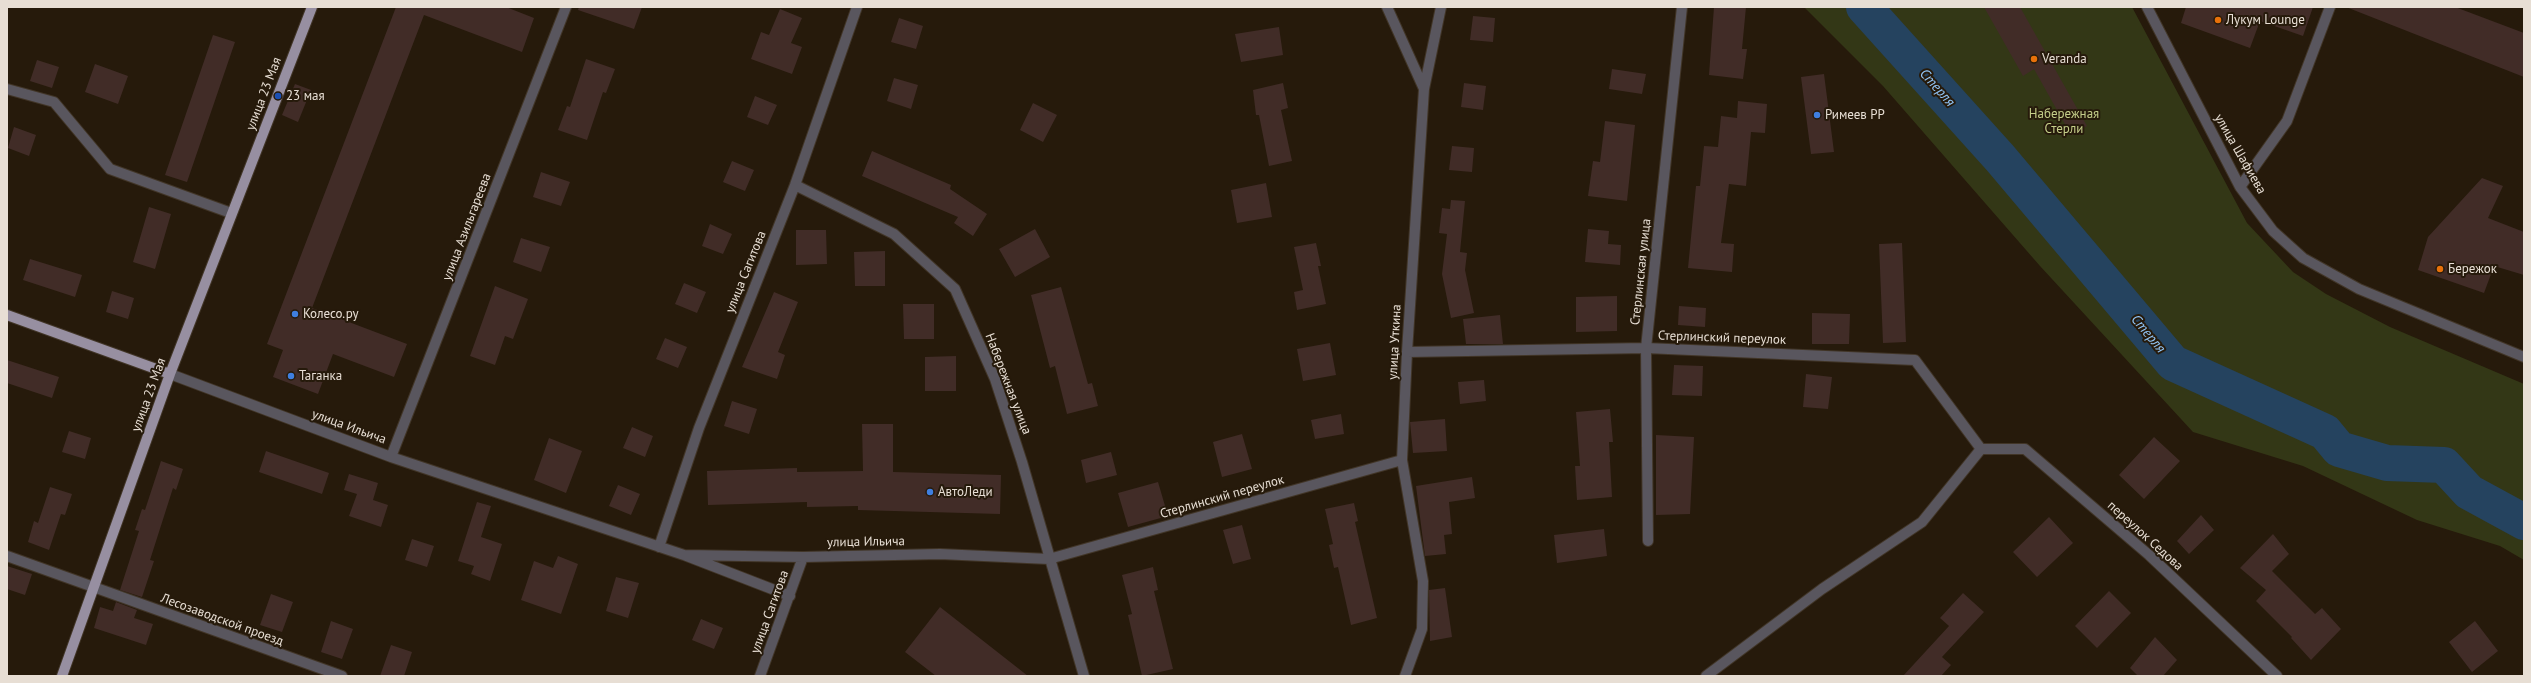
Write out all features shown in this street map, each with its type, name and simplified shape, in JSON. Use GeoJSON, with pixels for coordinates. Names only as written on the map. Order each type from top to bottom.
{"type":"FeatureCollection","features":[{"type":"Feature","properties":{"kind":"main road","name":"улица 23 Мая"},"geometry":{"type":"LineString","coordinates":[[62,676],[170,374],[312,7]]}},
{"type":"Feature","properties":{"kind":"main road","name":"улица Ильича"},"geometry":{"type":"LineString","coordinates":[[7,315],[170,374]]}},
{"type":"Feature","properties":{"kind":"street","name":"улица Азильгареева"},"geometry":{"type":"LineString","coordinates":[[391,457],[566,7]]}},
{"type":"Feature","properties":{"kind":"street","name":"улица Сагитова"},"geometry":{"type":"LineString","coordinates":[[659,547],[699,428],[795,185],[857,7]]}},
{"type":"Feature","properties":{"kind":"street"},"geometry":{"type":"LineString","coordinates":[[1387,7],[1424,89]]}},
{"type":"Feature","properties":{"kind":"street","name":"улица Уткина"},"geometry":{"type":"LineString","coordinates":[[1405,676],[1422,629],[1423,581],[1402,460],[1407,352],[1424,89],[1441,7]]}},
{"type":"Feature","properties":{"kind":"street","name":"Стерлинская улица"},"geometry":{"type":"LineString","coordinates":[[1648,541],[1646,348],[1682,7]]}},
{"type":"Feature","properties":{"kind":"street","name":"улица Шафиева"},"geometry":{"type":"LineString","coordinates":[[2147,7],[2240,187],[2273,231],[2303,258],[2359,289],[2524,357]]}},
{"type":"Feature","properties":{"kind":"street"},"geometry":{"type":"LineString","coordinates":[[2240,187],[2287,121],[2330,7]]}},
{"type":"Feature","properties":{"kind":"street"},"geometry":{"type":"LineString","coordinates":[[7,88],[54,102],[110,169],[232,213]]}},
{"type":"Feature","properties":{"kind":"street","name":"Набережная улица"},"geometry":{"type":"LineString","coordinates":[[795,185],[894,234],[955,289],[995,380],[1022,462],[1084,676]]}},
{"type":"Feature","properties":{"kind":"street","name":"Стерлинский переулок"},"geometry":{"type":"LineString","coordinates":[[1407,352],[1646,348],[1915,360],[1981,449]]}},
{"type":"Feature","properties":{"kind":"street","name":"улица Ильича"},"geometry":{"type":"LineString","coordinates":[[170,374],[391,457],[684,555],[790,596]]}},
{"type":"Feature","properties":{"kind":"street"},"geometry":{"type":"LineString","coordinates":[[1706,676],[1822,589],[1922,522],[1981,449]]}},
{"type":"Feature","properties":{"kind":"street","name":"переулок Седова"},"geometry":{"type":"LineString","coordinates":[[1981,449],[2025,449],[2149,555],[2277,676]]}},
{"type":"Feature","properties":{"kind":"street","name":"Стерлинский переулок"},"geometry":{"type":"LineString","coordinates":[[1049,559],[1402,460]]}},
{"type":"Feature","properties":{"kind":"street","name":"улица Ильича"},"geometry":{"type":"LineString","coordinates":[[684,555],[803,557],[940,554],[1049,559]]}},
{"type":"Feature","properties":{"kind":"street"},"geometry":{"type":"LineString","coordinates":[[7,556],[94,588]]}},
{"type":"Feature","properties":{"kind":"street","name":"улица Сагитова"},"geometry":{"type":"LineString","coordinates":[[760,676],[803,557]]}},
{"type":"Feature","properties":{"kind":"street","name":"Лесозаводской проезд"},"geometry":{"type":"LineString","coordinates":[[94,588],[342,676]]}},
{"type":"Feature","properties":{"kind":"green space","name":"Набережная Стерли"},"geometry":{"type":"Polygon","coordinates":[[[1804,7],[2132,7],[2247,223],[2293,272],[2326,294],[2390,327],[2524,384],[2524,560],[2500,546],[2417,520],[2303,466],[2193,432],[2040,266],[1883,86],[1804,7]]]}},
{"type":"Feature","properties":{"kind":"building"},"geometry":{"type":"Polygon","coordinates":[[[396,7],[506,7],[534,18],[522,52],[424,15],[312,308],[407,344],[394,377],[333,354],[318,394],[273,377],[283,350],[267,344],[396,7]]]}},
{"type":"Feature","properties":{"kind":"building"},"geometry":{"type":"Polygon","coordinates":[[[579,7],[642,7],[634,29],[578,10],[579,7]]]}},
{"type":"Feature","properties":{"kind":"building"},"geometry":{"type":"Polygon","coordinates":[[[1714,7],[1746,7],[1742,49],[1747,49],[1743,79],[1709,75],[1714,7]]]}},
{"type":"Feature","properties":{"kind":"building"},"geometry":{"type":"Polygon","coordinates":[[[1984,7],[2020,7],[2087,126],[2071,135],[2034,69],[2023,76],[1984,7]]]}},
{"type":"Feature","properties":{"kind":"building"},"geometry":{"type":"Polygon","coordinates":[[[2186,7],[2313,7],[2303,36],[2260,21],[2250,48],[2181,23],[2186,7]]]}},
{"type":"Feature","properties":{"kind":"building"},"geometry":{"type":"Polygon","coordinates":[[[2346,7],[2455,7],[2524,33],[2524,77],[2346,7]]]}},
{"type":"Feature","properties":{"kind":"building"},"geometry":{"type":"Polygon","coordinates":[[[780,9],[802,18],[791,43],[802,47],[792,74],[751,59],[761,32],[769,35],[780,9]]]}},
{"type":"Feature","properties":{"kind":"building"},"geometry":{"type":"Polygon","coordinates":[[[1473,16],[1495,18],[1493,42],[1470,40],[1473,16]]]}},
{"type":"Feature","properties":{"kind":"building"},"geometry":{"type":"Polygon","coordinates":[[[899,18],[923,26],[916,49],[891,42],[899,18]]]}},
{"type":"Feature","properties":{"kind":"building"},"geometry":{"type":"Polygon","coordinates":[[[1279,27],[1283,55],[1241,62],[1235,34],[1279,27]]]}},
{"type":"Feature","properties":{"kind":"building"},"geometry":{"type":"Polygon","coordinates":[[[213,35],[235,42],[187,182],[165,175],[213,35]]]}},
{"type":"Feature","properties":{"kind":"building"},"geometry":{"type":"Polygon","coordinates":[[[586,59],[615,69],[606,93],[603,92],[587,140],[558,130],[567,106],[570,107],[586,59]]]}},
{"type":"Feature","properties":{"kind":"building"},"geometry":{"type":"Polygon","coordinates":[[[37,60],[59,67],[52,88],[30,81],[37,60]]]}},
{"type":"Feature","properties":{"kind":"building"},"geometry":{"type":"Polygon","coordinates":[[[95,64],[128,76],[118,104],[85,92],[95,64]]]}},
{"type":"Feature","properties":{"kind":"building"},"geometry":{"type":"Polygon","coordinates":[[[1612,69],[1646,74],[1642,94],[1609,89],[1612,69]]]}},
{"type":"Feature","properties":{"kind":"building"},"geometry":{"type":"Polygon","coordinates":[[[1824,74],[1834,152],[1811,154],[1801,77],[1824,74]]]}},
{"type":"Feature","properties":{"kind":"building"},"geometry":{"type":"Polygon","coordinates":[[[894,78],[918,85],[911,109],[887,101],[894,78]]]}},
{"type":"Feature","properties":{"kind":"building"},"geometry":{"type":"Polygon","coordinates":[[[1283,83],[1288,108],[1281,110],[1292,161],[1269,166],[1259,115],[1256,115],[1253,90],[1283,83]]]}},
{"type":"Feature","properties":{"kind":"building"},"geometry":{"type":"Polygon","coordinates":[[[1464,83],[1486,86],[1483,110],[1461,107],[1464,83]]]}},
{"type":"Feature","properties":{"kind":"building"},"geometry":{"type":"Polygon","coordinates":[[[295,84],[311,90],[298,122],[282,115],[295,84]]]}},
{"type":"Feature","properties":{"kind":"building"},"geometry":{"type":"Polygon","coordinates":[[[755,96],[777,105],[768,125],[747,117],[755,96]]]}},
{"type":"Feature","properties":{"kind":"building"},"geometry":{"type":"Polygon","coordinates":[[[1738,101],[1767,104],[1765,133],[1751,132],[1746,186],[1729,184],[1721,243],[1734,244],[1732,272],[1688,268],[1696,186],[1700,186],[1704,146],[1718,147],[1721,116],[1737,118],[1738,101]]]}},
{"type":"Feature","properties":{"kind":"building"},"geometry":{"type":"Polygon","coordinates":[[[1033,103],[1057,115],[1043,142],[1020,130],[1033,103]]]}},
{"type":"Feature","properties":{"kind":"building"},"geometry":{"type":"Polygon","coordinates":[[[1605,121],[1635,125],[1627,201],[1588,196],[1593,161],[1600,162],[1605,121]]]}},
{"type":"Feature","properties":{"kind":"building"},"geometry":{"type":"Polygon","coordinates":[[[14,127],[36,135],[29,156],[8,148],[14,127]]]}},
{"type":"Feature","properties":{"kind":"building"},"geometry":{"type":"Polygon","coordinates":[[[1452,146],[1474,148],[1472,172],[1449,170],[1452,146]]]}},
{"type":"Feature","properties":{"kind":"building"},"geometry":{"type":"Polygon","coordinates":[[[872,151],[951,185],[950,189],[987,214],[973,236],[954,223],[958,217],[862,176],[872,151]]]}},
{"type":"Feature","properties":{"kind":"building"},"geometry":{"type":"Polygon","coordinates":[[[732,161],[754,170],[745,191],[723,182],[732,161]]]}},
{"type":"Feature","properties":{"kind":"building"},"geometry":{"type":"Polygon","coordinates":[[[541,172],[570,182],[561,206],[533,197],[541,172]]]}},
{"type":"Feature","properties":{"kind":"building"},"geometry":{"type":"Polygon","coordinates":[[[2482,178],[2503,186],[2488,218],[2524,232],[2524,275],[2494,266],[2484,293],[2418,270],[2428,237],[2482,178]]]}},
{"type":"Feature","properties":{"kind":"building"},"geometry":{"type":"Polygon","coordinates":[[[1266,183],[1272,217],[1237,223],[1231,190],[1266,183]]]}},
{"type":"Feature","properties":{"kind":"building"},"geometry":{"type":"Polygon","coordinates":[[[1451,200],[1465,201],[1460,252],[1467,253],[1465,270],[1474,313],[1451,318],[1442,274],[1447,234],[1439,233],[1442,208],[1450,209],[1451,200]]]}},
{"type":"Feature","properties":{"kind":"building"},"geometry":{"type":"Polygon","coordinates":[[[149,207],[171,214],[155,269],[133,262],[149,207]]]}},
{"type":"Feature","properties":{"kind":"building"},"geometry":{"type":"Polygon","coordinates":[[[710,224],[732,234],[723,254],[702,246],[710,224]]]}},
{"type":"Feature","properties":{"kind":"building"},"geometry":{"type":"Polygon","coordinates":[[[1035,229],[1050,257],[1015,277],[999,249],[1035,229]]]}},
{"type":"Feature","properties":{"kind":"building"},"geometry":{"type":"Polygon","coordinates":[[[1588,229],[1609,231],[1608,244],[1621,245],[1620,265],[1585,262],[1588,229]]]}},
{"type":"Feature","properties":{"kind":"building"},"geometry":{"type":"Polygon","coordinates":[[[796,230],[826,230],[827,264],[796,265],[796,230]]]}},
{"type":"Feature","properties":{"kind":"building"},"geometry":{"type":"Polygon","coordinates":[[[521,238],[550,247],[541,272],[513,262],[521,238]]]}},
{"type":"Feature","properties":{"kind":"building"},"geometry":{"type":"Polygon","coordinates":[[[1316,243],[1321,266],[1318,266],[1326,304],[1297,310],[1294,292],[1303,290],[1294,247],[1316,243]]]}},
{"type":"Feature","properties":{"kind":"building"},"geometry":{"type":"Polygon","coordinates":[[[1902,243],[1906,342],[1883,343],[1879,244],[1902,243]]]}},
{"type":"Feature","properties":{"kind":"building"},"geometry":{"type":"Polygon","coordinates":[[[885,251],[885,286],[855,286],[854,252],[885,251]]]}},
{"type":"Feature","properties":{"kind":"building"},"geometry":{"type":"Polygon","coordinates":[[[30,259],[82,275],[75,297],[23,280],[30,259]]]}},
{"type":"Feature","properties":{"kind":"building"},"geometry":{"type":"Polygon","coordinates":[[[684,283],[706,292],[697,313],[675,304],[684,283]]]}},
{"type":"Feature","properties":{"kind":"building"},"geometry":{"type":"Polygon","coordinates":[[[495,286],[528,299],[513,339],[505,336],[495,365],[470,356],[495,286]]]}},
{"type":"Feature","properties":{"kind":"building"},"geometry":{"type":"Polygon","coordinates":[[[1061,287],[1088,384],[1092,383],[1098,406],[1067,414],[1055,366],[1050,368],[1031,295],[1061,287]]]}},
{"type":"Feature","properties":{"kind":"building"},"geometry":{"type":"Polygon","coordinates":[[[112,291],[134,298],[128,319],[106,312],[112,291]]]}},
{"type":"Feature","properties":{"kind":"building"},"geometry":{"type":"Polygon","coordinates":[[[774,292],[798,302],[778,352],[785,355],[777,379],[742,367],[774,292]]]}},
{"type":"Feature","properties":{"kind":"building"},"geometry":{"type":"Polygon","coordinates":[[[1617,296],[1617,331],[1576,332],[1576,297],[1617,296]]]}},
{"type":"Feature","properties":{"kind":"building"},"geometry":{"type":"Polygon","coordinates":[[[903,304],[934,304],[934,339],[904,339],[903,304]]]}},
{"type":"Feature","properties":{"kind":"building"},"geometry":{"type":"Polygon","coordinates":[[[1679,306],[1706,308],[1705,327],[1678,325],[1679,306]]]}},
{"type":"Feature","properties":{"kind":"building"},"geometry":{"type":"Polygon","coordinates":[[[1812,313],[1850,314],[1849,344],[1812,344],[1812,313]]]}},
{"type":"Feature","properties":{"kind":"building"},"geometry":{"type":"Polygon","coordinates":[[[1500,315],[1503,344],[1466,344],[1463,319],[1500,315]]]}},
{"type":"Feature","properties":{"kind":"building"},"geometry":{"type":"Polygon","coordinates":[[[665,338],[687,347],[678,368],[656,359],[665,338]]]}},
{"type":"Feature","properties":{"kind":"building"},"geometry":{"type":"Polygon","coordinates":[[[1330,343],[1336,375],[1303,381],[1297,349],[1330,343]]]}},
{"type":"Feature","properties":{"kind":"building"},"geometry":{"type":"Polygon","coordinates":[[[956,356],[956,391],[925,391],[925,357],[956,356]]]}},
{"type":"Feature","properties":{"kind":"building"},"geometry":{"type":"Polygon","coordinates":[[[7,360],[59,377],[52,398],[7,383],[7,360]]]}},
{"type":"Feature","properties":{"kind":"building"},"geometry":{"type":"Polygon","coordinates":[[[1674,365],[1703,366],[1702,396],[1672,395],[1674,365]]]}},
{"type":"Feature","properties":{"kind":"building"},"geometry":{"type":"Polygon","coordinates":[[[1806,374],[1832,377],[1828,409],[1803,407],[1806,374]]]}},
{"type":"Feature","properties":{"kind":"building"},"geometry":{"type":"Polygon","coordinates":[[[1484,380],[1486,401],[1460,404],[1458,382],[1484,380]]]}},
{"type":"Feature","properties":{"kind":"building"},"geometry":{"type":"Polygon","coordinates":[[[732,401],[757,409],[749,434],[724,426],[732,401]]]}},
{"type":"Feature","properties":{"kind":"building"},"geometry":{"type":"Polygon","coordinates":[[[1610,409],[1613,442],[1609,442],[1612,497],[1577,500],[1575,466],[1580,466],[1576,412],[1610,409]]]}},
{"type":"Feature","properties":{"kind":"building"},"geometry":{"type":"Polygon","coordinates":[[[1341,414],[1344,434],[1315,439],[1311,420],[1341,414]]]}},
{"type":"Feature","properties":{"kind":"building"},"geometry":{"type":"Polygon","coordinates":[[[1445,419],[1447,451],[1413,453],[1410,422],[1445,419]]]}},
{"type":"Feature","properties":{"kind":"building"},"geometry":{"type":"Polygon","coordinates":[[[862,424],[893,424],[893,472],[1001,475],[1000,514],[858,510],[858,506],[807,507],[807,502],[708,505],[707,471],[797,468],[797,472],[863,471],[862,424]]]}},
{"type":"Feature","properties":{"kind":"building"},"geometry":{"type":"Polygon","coordinates":[[[632,427],[653,436],[645,457],[623,448],[632,427]]]}},
{"type":"Feature","properties":{"kind":"building"},"geometry":{"type":"Polygon","coordinates":[[[69,431],[91,438],[85,459],[62,452],[69,431]]]}},
{"type":"Feature","properties":{"kind":"building"},"geometry":{"type":"Polygon","coordinates":[[[1242,434],[1252,469],[1222,477],[1213,442],[1242,434]]]}},
{"type":"Feature","properties":{"kind":"building"},"geometry":{"type":"Polygon","coordinates":[[[1656,435],[1694,437],[1690,514],[1656,515],[1656,435]]]}},
{"type":"Feature","properties":{"kind":"building"},"geometry":{"type":"Polygon","coordinates":[[[2154,437],[2180,461],[2144,499],[2119,475],[2154,437]]]}},
{"type":"Feature","properties":{"kind":"building"},"geometry":{"type":"Polygon","coordinates":[[[549,438],[582,451],[566,493],[534,480],[549,438]]]}},
{"type":"Feature","properties":{"kind":"building"},"geometry":{"type":"Polygon","coordinates":[[[266,451],[329,473],[322,494],[259,472],[266,451]]]}},
{"type":"Feature","properties":{"kind":"building"},"geometry":{"type":"Polygon","coordinates":[[[1111,452],[1117,475],[1086,483],[1081,460],[1111,452]]]}},
{"type":"Feature","properties":{"kind":"building"},"geometry":{"type":"Polygon","coordinates":[[[161,461],[183,469],[176,490],[173,488],[150,560],[154,561],[142,597],[120,590],[139,531],[135,530],[142,509],[145,510],[161,461]]]}},
{"type":"Feature","properties":{"kind":"building"},"geometry":{"type":"Polygon","coordinates":[[[349,474],[378,483],[373,500],[388,505],[381,527],[349,516],[357,494],[344,490],[349,474]]]}},
{"type":"Feature","properties":{"kind":"building"},"geometry":{"type":"Polygon","coordinates":[[[1472,477],[1475,498],[1449,502],[1452,534],[1444,535],[1446,554],[1425,556],[1416,486],[1472,477]]]}},
{"type":"Feature","properties":{"kind":"building"},"geometry":{"type":"Polygon","coordinates":[[[1158,482],[1168,516],[1128,527],[1118,493],[1158,482]]]}},
{"type":"Feature","properties":{"kind":"building"},"geometry":{"type":"Polygon","coordinates":[[[618,485],[640,494],[631,515],[609,506],[618,485]]]}},
{"type":"Feature","properties":{"kind":"building"},"geometry":{"type":"Polygon","coordinates":[[[50,487],[72,494],[65,515],[61,514],[49,550],[28,542],[34,521],[38,523],[50,487]]]}},
{"type":"Feature","properties":{"kind":"building"},"geometry":{"type":"Polygon","coordinates":[[[477,502],[491,506],[481,537],[502,544],[490,581],[471,574],[474,566],[458,561],[477,502]]]}},
{"type":"Feature","properties":{"kind":"building"},"geometry":{"type":"Polygon","coordinates":[[[1354,503],[1358,521],[1355,522],[1377,618],[1351,625],[1338,567],[1334,568],[1329,545],[1333,544],[1325,509],[1354,503]]]}},
{"type":"Feature","properties":{"kind":"building"},"geometry":{"type":"Polygon","coordinates":[[[2201,515],[2214,530],[2189,554],[2177,541],[2201,515]]]}},
{"type":"Feature","properties":{"kind":"building"},"geometry":{"type":"Polygon","coordinates":[[[2049,517],[2073,543],[2037,577],[2013,552],[2049,517]]]}},
{"type":"Feature","properties":{"kind":"building"},"geometry":{"type":"Polygon","coordinates":[[[1242,525],[1251,559],[1233,564],[1223,530],[1242,525]]]}},
{"type":"Feature","properties":{"kind":"building"},"geometry":{"type":"Polygon","coordinates":[[[1604,529],[1607,556],[1557,563],[1554,535],[1604,529]]]}},
{"type":"Feature","properties":{"kind":"building"},"geometry":{"type":"Polygon","coordinates":[[[2273,534],[2289,554],[2272,571],[2315,614],[2322,608],[2341,629],[2311,660],[2291,638],[2292,637],[2256,601],[2266,590],[2240,568],[2273,534]]]}},
{"type":"Feature","properties":{"kind":"building"},"geometry":{"type":"Polygon","coordinates":[[[412,539],[434,546],[427,567],[405,560],[412,539]]]}},
{"type":"Feature","properties":{"kind":"building"},"geometry":{"type":"Polygon","coordinates":[[[558,556],[578,564],[561,614],[521,600],[534,561],[553,568],[558,556]]]}},
{"type":"Feature","properties":{"kind":"building"},"geometry":{"type":"Polygon","coordinates":[[[7,566],[32,574],[25,595],[7,589],[7,566]]]}},
{"type":"Feature","properties":{"kind":"building"},"geometry":{"type":"Polygon","coordinates":[[[1153,567],[1158,590],[1154,591],[1173,669],[1142,676],[1128,615],[1132,614],[1122,575],[1153,567]]]}},
{"type":"Feature","properties":{"kind":"building"},"geometry":{"type":"Polygon","coordinates":[[[616,577],[639,583],[628,618],[606,611],[616,577]]]}},
{"type":"Feature","properties":{"kind":"building"},"geometry":{"type":"Polygon","coordinates":[[[1445,588],[1452,637],[1430,641],[1429,590],[1445,588]]]}},
{"type":"Feature","properties":{"kind":"building"},"geometry":{"type":"Polygon","coordinates":[[[2109,591],[2131,613],[2097,648],[2075,626],[2109,591]]]}},
{"type":"Feature","properties":{"kind":"building"},"geometry":{"type":"Polygon","coordinates":[[[1963,593],[1984,612],[1942,657],[1951,665],[1941,676],[1903,676],[1949,626],[1940,618],[1963,593]]]}},
{"type":"Feature","properties":{"kind":"building"},"geometry":{"type":"Polygon","coordinates":[[[271,594],[293,602],[282,632],[260,625],[271,594]]]}},
{"type":"Feature","properties":{"kind":"building"},"geometry":{"type":"Polygon","coordinates":[[[116,602],[137,610],[134,618],[153,624],[146,645],[94,628],[100,607],[113,611],[116,602]]]}},
{"type":"Feature","properties":{"kind":"building"},"geometry":{"type":"Polygon","coordinates":[[[940,607],[1028,676],[936,676],[905,652],[940,607]]]}},
{"type":"Feature","properties":{"kind":"building"},"geometry":{"type":"Polygon","coordinates":[[[701,619],[723,628],[714,649],[692,640],[701,619]]]}},
{"type":"Feature","properties":{"kind":"building"},"geometry":{"type":"Polygon","coordinates":[[[331,621],[353,629],[342,659],[321,652],[331,621]]]}},
{"type":"Feature","properties":{"kind":"building"},"geometry":{"type":"Polygon","coordinates":[[[2475,621],[2498,651],[2472,672],[2449,642],[2475,621]]]}},
{"type":"Feature","properties":{"kind":"building"},"geometry":{"type":"Polygon","coordinates":[[[2155,637],[2177,660],[2163,676],[2138,676],[2130,668],[2155,637]]]}},
{"type":"Feature","properties":{"kind":"building"},"geometry":{"type":"Polygon","coordinates":[[[391,645],[412,652],[404,676],[380,676],[391,645]]]}},
{"type":"Feature","properties":{"kind":"waterway","name":"Стерля"},"geometry":{"type":"LineString","coordinates":[[1864,7],[2000,158],[2173,363],[2325,432],[2339,449],[2387,463],[2444,465],[2469,492],[2524,522]]}},
{"type":"Feature","properties":{"kind":"place","name":"Лукум Lounge"},"geometry":{"type":"Point","coordinates":[2218,20]}},
{"type":"Feature","properties":{"kind":"place","name":"Veranda"},"geometry":{"type":"Point","coordinates":[2034,59]}},
{"type":"Feature","properties":{"kind":"place","name":"23 мая"},"geometry":{"type":"Point","coordinates":[278,96]}},
{"type":"Feature","properties":{"kind":"place","name":"Римеев РР"},"geometry":{"type":"Point","coordinates":[1817,115]}},
{"type":"Feature","properties":{"kind":"place","name":"Бережок"},"geometry":{"type":"Point","coordinates":[2440,269]}},
{"type":"Feature","properties":{"kind":"place","name":"Колесо.ру"},"geometry":{"type":"Point","coordinates":[295,314]}},
{"type":"Feature","properties":{"kind":"place","name":"Таганка"},"geometry":{"type":"Point","coordinates":[291,376]}},
{"type":"Feature","properties":{"kind":"place","name":"АвтоЛеди"},"geometry":{"type":"Point","coordinates":[930,492]}}]}
